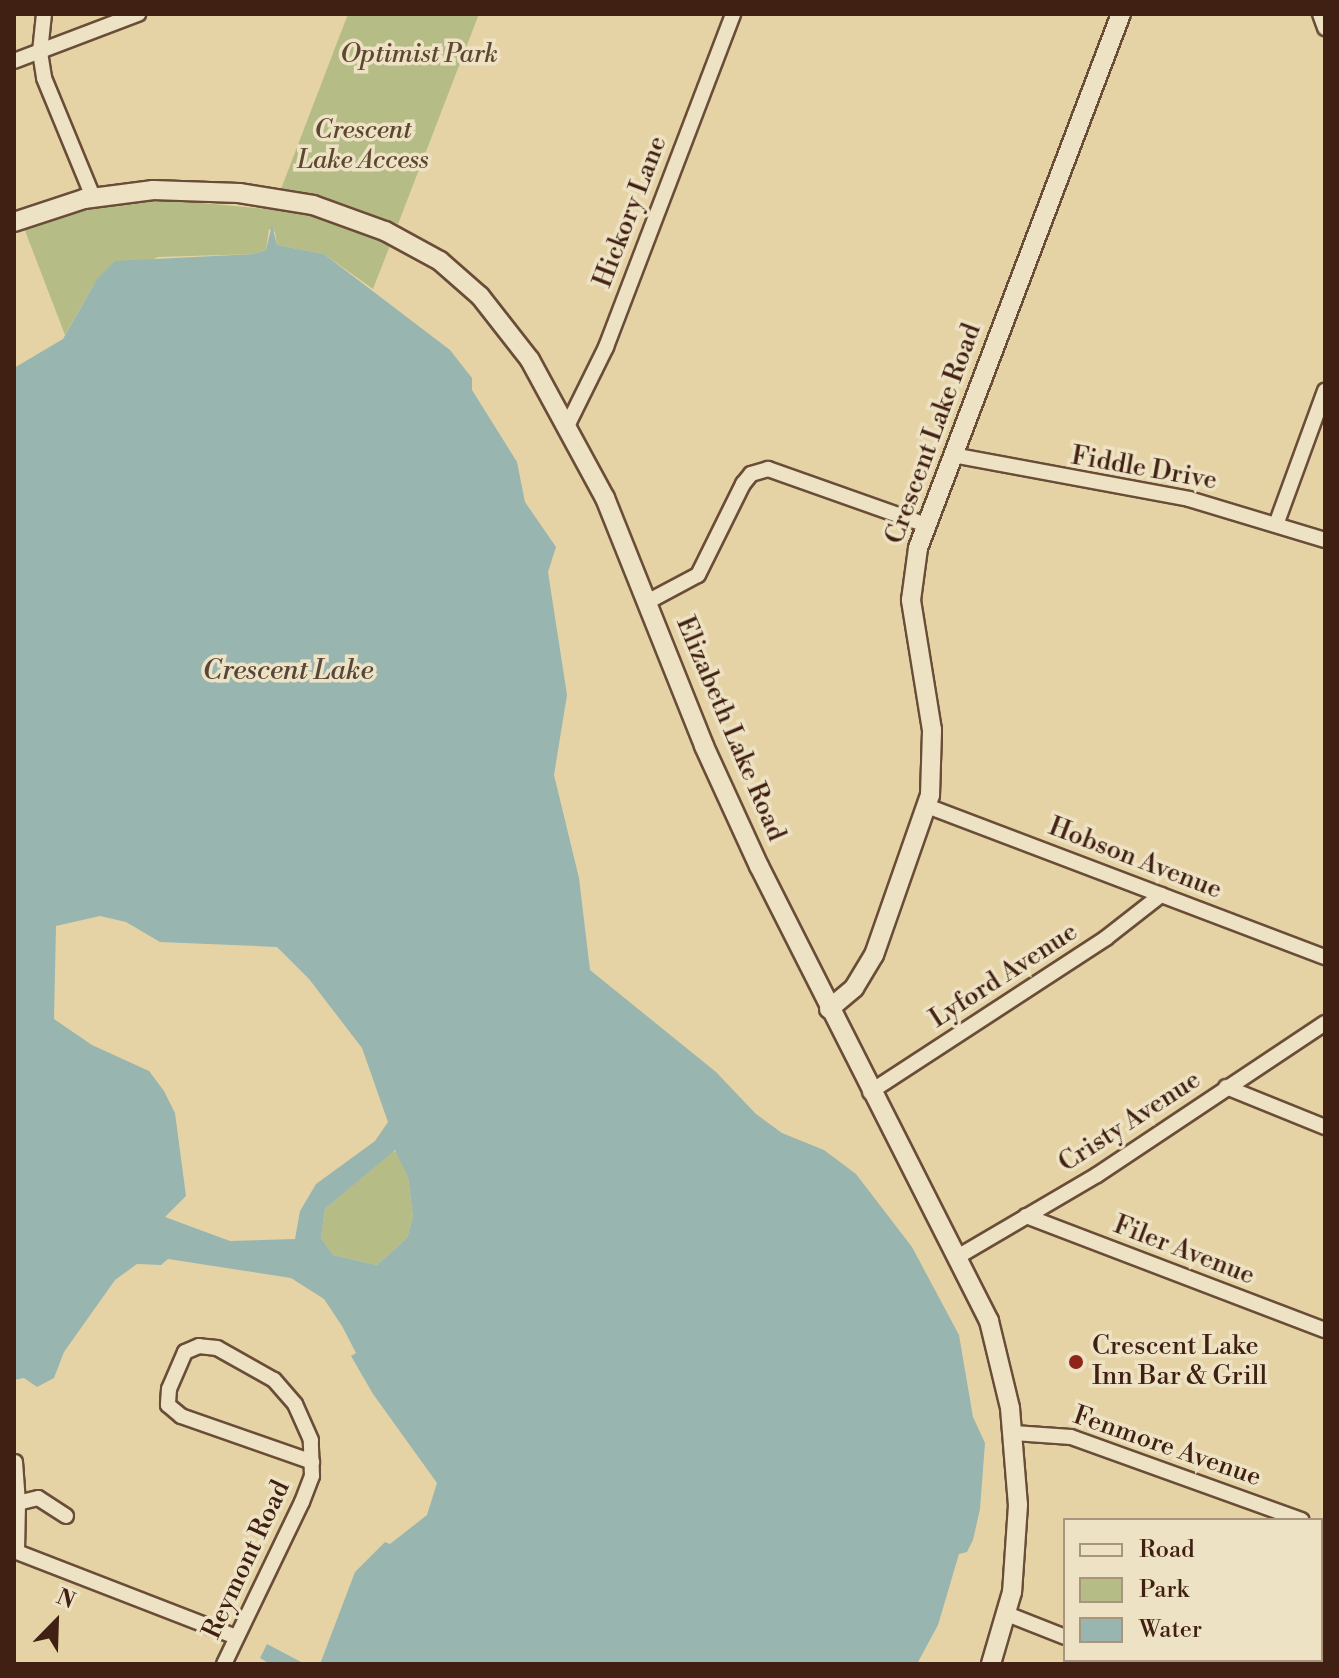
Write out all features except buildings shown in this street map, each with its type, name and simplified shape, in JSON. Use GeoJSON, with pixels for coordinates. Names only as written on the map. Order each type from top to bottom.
{"type":"FeatureCollection","features":[{"type":"Feature","properties":{"kind":"street"},"geometry":{"type":"LineString","coordinates":[[44,14],[40,52],[57,114],[93,197]]}},
{"type":"Feature","properties":{"kind":"street"},"geometry":{"type":"LineString","coordinates":[[14,61],[138,14]]}},
{"type":"Feature","properties":{"kind":"street","name":"Hickory Lane"},"geometry":{"type":"LineString","coordinates":[[568,424],[606,347],[733,14]]}},
{"type":"Feature","properties":{"kind":"street","name":"Crescent Lake Road"},"geometry":{"type":"LineString","coordinates":[[829,1009],[854,988],[869,964],[927,806],[932,730],[911,600],[926,525],[1121,14]]}},
{"type":"Feature","properties":{"kind":"street"},"geometry":{"type":"LineString","coordinates":[[1320,14],[1325,28]]}},
{"type":"Feature","properties":{"kind":"street","name":"Elizabeth Lake Road"},"geometry":{"type":"LineString","coordinates":[[14,222],[93,197],[168,190],[252,194],[328,209],[393,234],[440,261],[488,305],[530,360],[568,424],[649,601],[717,776],[870,1092],[959,1256],[995,1339],[1014,1433],[1018,1529],[1007,1614],[991,1664]]}},
{"type":"Feature","properties":{"kind":"street"},"geometry":{"type":"LineString","coordinates":[[1277,522],[1325,391]]}},
{"type":"Feature","properties":{"kind":"street","name":"Fiddle Drive"},"geometry":{"type":"LineString","coordinates":[[952,455],[1189,499],[1277,522],[1325,540]]}},
{"type":"Feature","properties":{"kind":"street"},"geometry":{"type":"LineString","coordinates":[[649,601],[698,575],[743,484],[751,474],[768,469],[926,525]]}},
{"type":"Feature","properties":{"kind":"street","name":"Hobson Avenue"},"geometry":{"type":"LineString","coordinates":[[927,806],[1325,957]]}},
{"type":"Feature","properties":{"kind":"street","name":"Lyford Avenue"},"geometry":{"type":"LineString","coordinates":[[870,1092],[1106,938],[1161,895]]}},
{"type":"Feature","properties":{"kind":"street","name":"Cristy Avenue"},"geometry":{"type":"LineString","coordinates":[[959,1256],[1325,1023]]}},
{"type":"Feature","properties":{"kind":"street"},"geometry":{"type":"LineString","coordinates":[[1226,1087],[1325,1127]]}},
{"type":"Feature","properties":{"kind":"street","name":"Filer Avenue"},"geometry":{"type":"LineString","coordinates":[[1026,1216],[1325,1330]]}},
{"type":"Feature","properties":{"kind":"street","name":"Reymont Road"},"geometry":{"type":"LineString","coordinates":[[224,1664],[302,1502],[312,1462],[311,1440],[295,1404],[274,1380],[249,1362],[199,1346],[185,1352],[171,1382],[168,1405],[181,1416],[312,1462]]}},
{"type":"Feature","properties":{"kind":"street","name":"Fenmore Avenue"},"geometry":{"type":"LineString","coordinates":[[1014,1433],[1071,1437],[1296,1518]]}},
{"type":"Feature","properties":{"kind":"street"},"geometry":{"type":"LineString","coordinates":[[15,1462],[17,1552],[236,1637]]}},
{"type":"Feature","properties":{"kind":"street"},"geometry":{"type":"LineString","coordinates":[[18,1503],[38,1498],[66,1516]]}},
{"type":"Feature","properties":{"kind":"street"},"geometry":{"type":"LineString","coordinates":[[1007,1614],[1063,1636]]}},
{"type":"Feature","properties":{"kind":"green space","name":"Crescent Lake Access"},"geometry":{"type":"Polygon","coordinates":[[[348,14],[479,14],[398,224],[339,202],[281,189],[348,14]]]}},
{"type":"Feature","properties":{"kind":"green space"},"geometry":{"type":"Polygon","coordinates":[[[170,200],[300,212],[391,243],[373,289],[324,254],[277,245],[275,232],[269,229],[266,250],[254,254],[158,257],[93,286],[65,335],[24,228],[103,206],[170,200]]]}},
{"type":"Feature","properties":{"kind":"green space"},"geometry":{"type":"Polygon","coordinates":[[[393,1151],[400,1153],[408,1177],[413,1217],[407,1238],[377,1265],[333,1255],[321,1238],[325,1209],[393,1151]]]}},
{"type":"Feature","properties":{"kind":"water","name":"Crescent Lake"},"geometry":{"type":"Polygon","coordinates":[[[272,225],[277,245],[324,254],[450,350],[472,378],[472,390],[517,462],[525,502],[556,547],[548,572],[567,695],[554,775],[579,878],[590,970],[716,1072],[756,1114],[782,1133],[824,1150],[856,1174],[912,1247],[959,1335],[973,1417],[985,1443],[980,1509],[973,1540],[967,1552],[959,1554],[938,1625],[917,1664],[320,1664],[355,1572],[385,1542],[390,1544],[427,1515],[437,1483],[373,1394],[351,1356],[356,1353],[324,1299],[291,1278],[168,1259],[161,1265],[137,1264],[115,1280],[64,1352],[54,1378],[37,1387],[24,1378],[14,1380],[14,368],[63,339],[97,279],[115,261],[254,254],[266,250],[272,225]],[[100,916],[56,926],[54,1019],[92,1045],[149,1071],[164,1091],[175,1113],[186,1196],[165,1217],[230,1241],[295,1239],[300,1211],[316,1184],[375,1141],[388,1122],[362,1048],[309,979],[277,947],[160,942],[126,922],[100,916]],[[395,1150],[325,1209],[321,1238],[333,1255],[377,1265],[407,1238],[413,1217],[408,1177],[395,1150]]]}},
{"type":"Feature","properties":{"kind":"water"},"geometry":{"type":"Polygon","coordinates":[[[267,1644],[305,1664],[270,1664],[260,1658],[267,1644]]]}},
{"type":"Feature","properties":{"kind":"place","name":"Crescent Lake Inn Bar & Grill"},"geometry":{"type":"Point","coordinates":[1076,1362]}},
{"type":"Feature","properties":{"kind":"park label","name":"Optimist Park"},"geometry":{"type":"Point","coordinates":[419,55]}}]}
